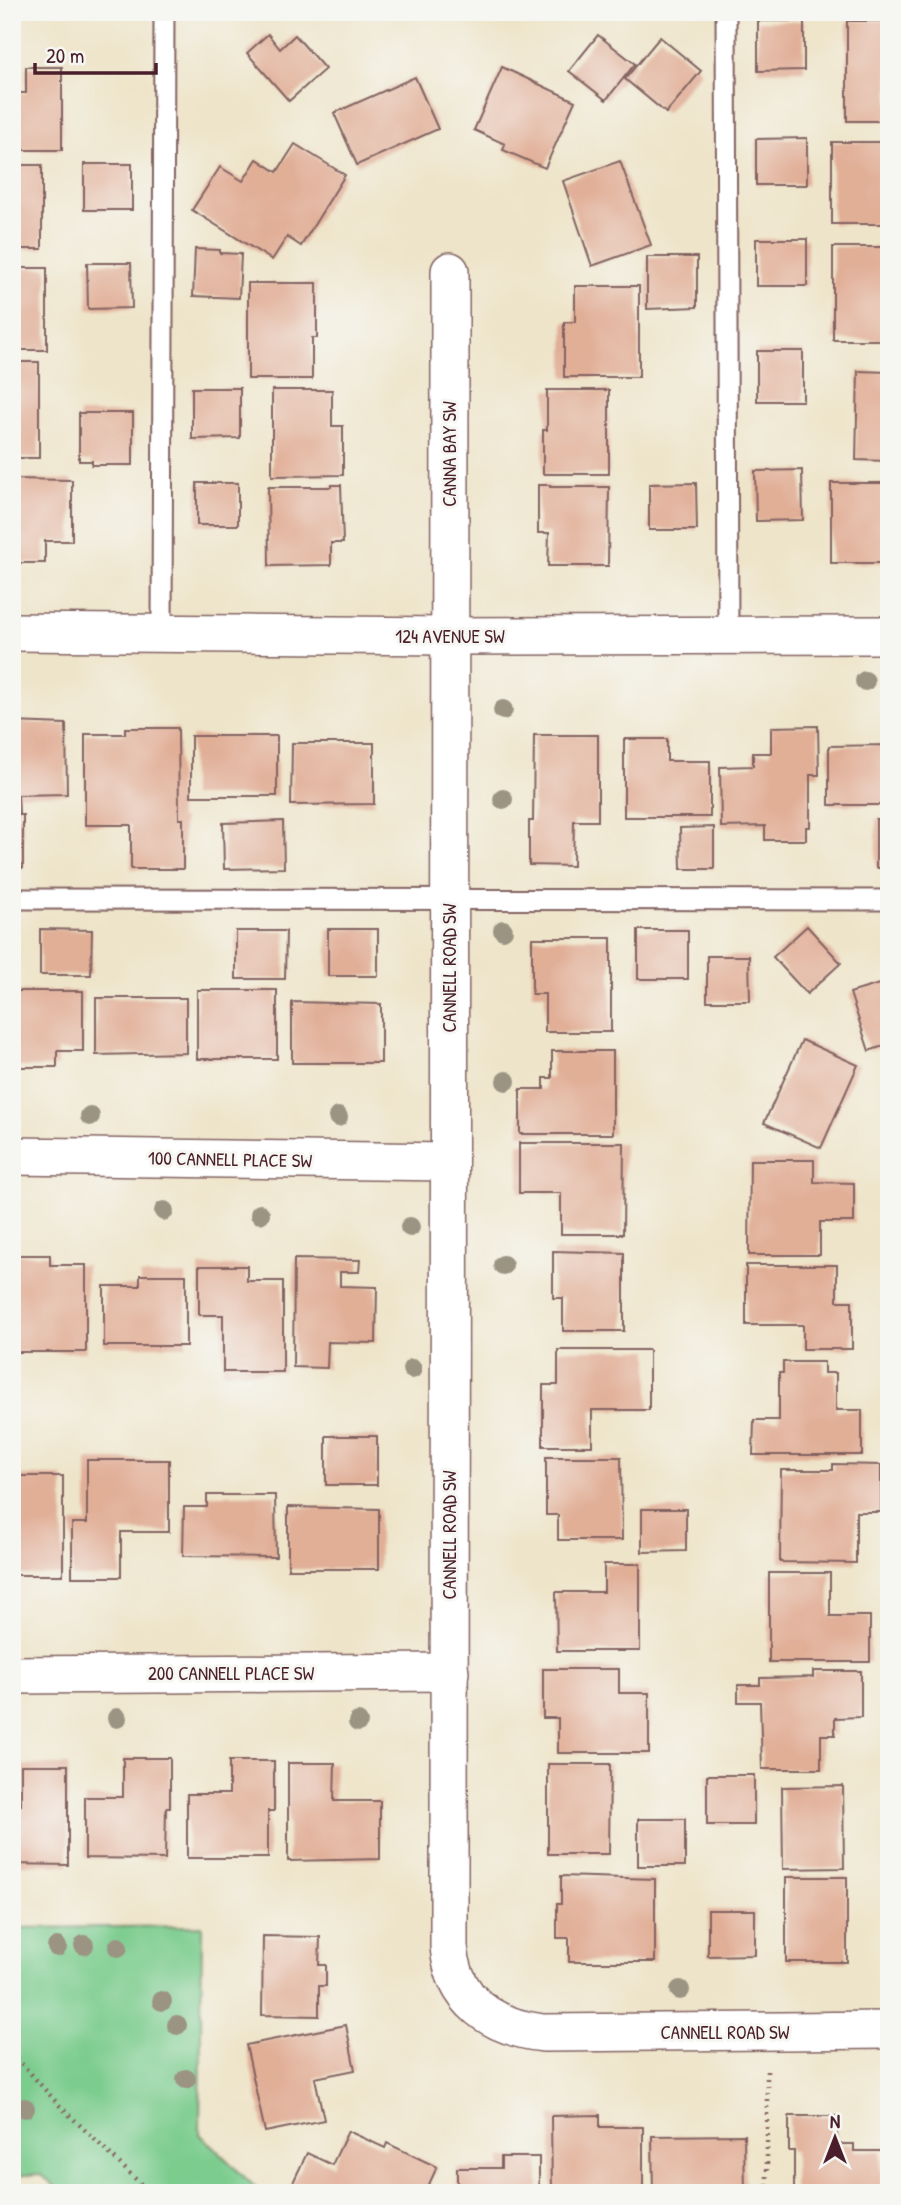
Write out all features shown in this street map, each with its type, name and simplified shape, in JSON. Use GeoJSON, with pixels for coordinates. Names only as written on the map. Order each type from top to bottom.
{"type":"FeatureCollection","features":[{"type":"Feature","properties":{"kind":"street","name":"CANNA BAY SW"},"geometry":{"type":"LineString","coordinates":[[448,636],[450,271]]}},
{"type":"Feature","properties":{"kind":"street","name":"124 AVENUE SW"},"geometry":{"type":"LineString","coordinates":[[12,632],[448,636],[889,635]]}},
{"type":"Feature","properties":{"kind":"street","name":"CANNELL ROAD SW"},"geometry":{"type":"LineString","coordinates":[[448,636],[450,1966],[475,2005],[495,2021],[520,2030],[544,2033],[889,2030]]}},
{"type":"Feature","properties":{"kind":"street","name":"100 CANNELL PLACE SW"},"geometry":{"type":"LineString","coordinates":[[12,1156],[449,1162]]}},
{"type":"Feature","properties":{"kind":"street","name":"200 CANNELL PLACE SW"},"geometry":{"type":"LineString","coordinates":[[12,1675],[450,1672]]}},
{"type":"Feature","properties":{"kind":"lane"},"geometry":{"type":"LineString","coordinates":[[163,635],[164,12]]}},
{"type":"Feature","properties":{"kind":"lane"},"geometry":{"type":"LineString","coordinates":[[726,12],[728,635]]}},
{"type":"Feature","properties":{"kind":"lane"},"geometry":{"type":"LineString","coordinates":[[12,899],[889,900]]}},
{"type":"Feature","properties":{"kind":"path"},"geometry":{"type":"LineString","coordinates":[[766,2032],[767,2193]]}},
{"type":"Feature","properties":{"kind":"path"},"geometry":{"type":"LineString","coordinates":[[12,2053],[58,2104],[150,2193]]}},
{"type":"Feature","properties":{"kind":"green space"},"geometry":{"type":"Polygon","coordinates":[[[202,1926],[200,2134],[261,2193],[63,2193],[40,2174],[12,2176],[12,1928],[202,1926]]]}},
{"type":"Feature","properties":{"kind":"building"},"geometry":{"type":"Polygon","coordinates":[[[758,21],[804,21],[804,70],[758,71],[758,21]]]}},
{"type":"Feature","properties":{"kind":"building"},"geometry":{"type":"Polygon","coordinates":[[[847,21],[889,21],[889,121],[847,121],[847,21]]]}},
{"type":"Feature","properties":{"kind":"building"},"geometry":{"type":"Polygon","coordinates":[[[268,34],[280,49],[295,35],[325,69],[289,101],[247,53],[268,34]]]}},
{"type":"Feature","properties":{"kind":"building"},"geometry":{"type":"Polygon","coordinates":[[[598,35],[635,64],[606,100],[569,71],[598,35]]]}},
{"type":"Feature","properties":{"kind":"building"},"geometry":{"type":"Polygon","coordinates":[[[660,37],[701,71],[666,113],[625,79],[660,37]]]}},
{"type":"Feature","properties":{"kind":"building"},"geometry":{"type":"Polygon","coordinates":[[[26,67],[62,67],[62,150],[12,150],[12,93],[26,93],[26,67]]]}},
{"type":"Feature","properties":{"kind":"building"},"geometry":{"type":"Polygon","coordinates":[[[502,67],[575,101],[545,168],[503,150],[505,144],[474,130],[502,67]]]}},
{"type":"Feature","properties":{"kind":"building"},"geometry":{"type":"Polygon","coordinates":[[[415,77],[438,129],[357,165],[334,113],[415,77]]]}},
{"type":"Feature","properties":{"kind":"building"},"geometry":{"type":"Polygon","coordinates":[[[807,138],[807,185],[756,185],[756,139],[807,138]]]}},
{"type":"Feature","properties":{"kind":"building"},"geometry":{"type":"Polygon","coordinates":[[[832,142],[889,142],[889,224],[832,224],[832,142]]]}},
{"type":"Feature","properties":{"kind":"building"},"geometry":{"type":"Polygon","coordinates":[[[295,144],[345,175],[301,246],[287,237],[272,260],[192,210],[220,167],[243,181],[257,159],[277,172],[295,144]]]}},
{"type":"Feature","properties":{"kind":"building"},"geometry":{"type":"Polygon","coordinates":[[[620,161],[651,245],[592,266],[563,181],[620,161]]]}},
{"type":"Feature","properties":{"kind":"building"},"geometry":{"type":"Polygon","coordinates":[[[84,164],[132,164],[132,210],[84,210],[84,164]]]}},
{"type":"Feature","properties":{"kind":"building"},"geometry":{"type":"Polygon","coordinates":[[[12,165],[42,165],[42,249],[12,249],[12,165]]]}},
{"type":"Feature","properties":{"kind":"building"},"geometry":{"type":"Polygon","coordinates":[[[756,239],[807,239],[807,286],[756,286],[756,239]]]}},
{"type":"Feature","properties":{"kind":"building"},"geometry":{"type":"Polygon","coordinates":[[[833,247],[889,247],[889,340],[833,340],[833,247]]]}},
{"type":"Feature","properties":{"kind":"building"},"geometry":{"type":"Polygon","coordinates":[[[195,249],[241,254],[239,298],[193,296],[195,249]]]}},
{"type":"Feature","properties":{"kind":"building"},"geometry":{"type":"Polygon","coordinates":[[[647,257],[697,257],[697,307],[647,309],[647,257]]]}},
{"type":"Feature","properties":{"kind":"building"},"geometry":{"type":"Polygon","coordinates":[[[87,263],[131,263],[132,308],[88,309],[87,263]]]}},
{"type":"Feature","properties":{"kind":"building"},"geometry":{"type":"Polygon","coordinates":[[[12,268],[47,268],[47,350],[12,350],[12,268]]]}},
{"type":"Feature","properties":{"kind":"building"},"geometry":{"type":"Polygon","coordinates":[[[248,283],[317,283],[317,338],[312,338],[312,379],[248,379],[248,283]]]}},
{"type":"Feature","properties":{"kind":"building"},"geometry":{"type":"Polygon","coordinates":[[[575,286],[639,286],[639,377],[564,377],[564,322],[575,322],[575,286]]]}},
{"type":"Feature","properties":{"kind":"building"},"geometry":{"type":"Polygon","coordinates":[[[757,351],[803,351],[803,401],[757,401],[757,351]]]}},
{"type":"Feature","properties":{"kind":"building"},"geometry":{"type":"Polygon","coordinates":[[[12,362],[39,362],[39,458],[12,458],[12,362]]]}},
{"type":"Feature","properties":{"kind":"building"},"geometry":{"type":"Polygon","coordinates":[[[858,371],[889,372],[889,461],[856,460],[858,371]]]}},
{"type":"Feature","properties":{"kind":"building"},"geometry":{"type":"Polygon","coordinates":[[[192,388],[240,388],[240,438],[192,439],[192,388]]]}},
{"type":"Feature","properties":{"kind":"building"},"geometry":{"type":"Polygon","coordinates":[[[272,390],[332,390],[332,426],[343,426],[343,475],[272,476],[272,390]]]}},
{"type":"Feature","properties":{"kind":"building"},"geometry":{"type":"Polygon","coordinates":[[[547,390],[609,390],[609,474],[543,474],[547,390]]]}},
{"type":"Feature","properties":{"kind":"building"},"geometry":{"type":"Polygon","coordinates":[[[79,413],[133,413],[133,465],[92,465],[92,461],[79,461],[79,413]]]}},
{"type":"Feature","properties":{"kind":"building"},"geometry":{"type":"Polygon","coordinates":[[[802,470],[803,520],[756,521],[755,471],[802,470]]]}},
{"type":"Feature","properties":{"kind":"building"},"geometry":{"type":"Polygon","coordinates":[[[12,479],[72,480],[72,541],[45,541],[45,563],[12,563],[12,479]]]}},
{"type":"Feature","properties":{"kind":"building"},"geometry":{"type":"Polygon","coordinates":[[[197,483],[238,483],[238,525],[197,525],[197,483]]]}},
{"type":"Feature","properties":{"kind":"building"},"geometry":{"type":"Polygon","coordinates":[[[696,483],[697,530],[649,530],[649,484],[696,483]]]}},
{"type":"Feature","properties":{"kind":"building"},"geometry":{"type":"Polygon","coordinates":[[[831,483],[889,483],[889,563],[831,563],[831,483]]]}},
{"type":"Feature","properties":{"kind":"building"},"geometry":{"type":"Polygon","coordinates":[[[341,485],[343,543],[331,543],[331,565],[269,566],[268,487],[341,485]]]}},
{"type":"Feature","properties":{"kind":"building"},"geometry":{"type":"Polygon","coordinates":[[[538,485],[609,487],[608,566],[548,566],[549,533],[538,533],[538,485]]]}},
{"type":"Feature","properties":{"kind":"building"},"geometry":{"type":"Polygon","coordinates":[[[12,722],[66,724],[67,794],[18,795],[19,813],[12,813],[12,722]]]}},
{"type":"Feature","properties":{"kind":"building"},"geometry":{"type":"Polygon","coordinates":[[[818,726],[819,775],[810,775],[810,827],[806,827],[806,840],[765,840],[765,826],[721,827],[720,767],[753,766],[753,753],[771,753],[771,727],[818,726]]]}},
{"type":"Feature","properties":{"kind":"building"},"geometry":{"type":"Polygon","coordinates":[[[125,728],[178,728],[179,819],[183,819],[183,869],[131,869],[131,825],[85,825],[85,734],[125,734],[125,728]]]}},
{"type":"Feature","properties":{"kind":"building"},"geometry":{"type":"Polygon","coordinates":[[[534,735],[598,735],[598,821],[574,821],[573,866],[529,865],[529,821],[533,821],[534,735]]]}},
{"type":"Feature","properties":{"kind":"building"},"geometry":{"type":"Polygon","coordinates":[[[191,736],[277,736],[277,796],[191,796],[191,736]]]}},
{"type":"Feature","properties":{"kind":"building"},"geometry":{"type":"Polygon","coordinates":[[[624,739],[667,739],[667,761],[710,761],[710,817],[624,817],[624,739]]]}},
{"type":"Feature","properties":{"kind":"building"},"geometry":{"type":"Polygon","coordinates":[[[292,743],[374,743],[374,804],[291,805],[292,743]]]}},
{"type":"Feature","properties":{"kind":"building"},"geometry":{"type":"Polygon","coordinates":[[[889,745],[889,805],[829,805],[829,746],[889,745]]]}},
{"type":"Feature","properties":{"kind":"building"},"geometry":{"type":"Polygon","coordinates":[[[12,815],[23,815],[23,868],[12,868],[12,815]]]}},
{"type":"Feature","properties":{"kind":"building"},"geometry":{"type":"Polygon","coordinates":[[[876,819],[889,819],[889,868],[876,868],[876,819]]]}},
{"type":"Feature","properties":{"kind":"building"},"geometry":{"type":"Polygon","coordinates":[[[283,821],[284,868],[224,869],[223,823],[283,821]]]}},
{"type":"Feature","properties":{"kind":"building"},"geometry":{"type":"Polygon","coordinates":[[[714,827],[714,869],[681,869],[680,828],[714,827]]]}},
{"type":"Feature","properties":{"kind":"building"},"geometry":{"type":"Polygon","coordinates":[[[807,926],[841,963],[807,994],[773,957],[807,926]]]}},
{"type":"Feature","properties":{"kind":"building"},"geometry":{"type":"Polygon","coordinates":[[[40,929],[92,930],[91,975],[40,975],[40,929]]]}},
{"type":"Feature","properties":{"kind":"building"},"geometry":{"type":"Polygon","coordinates":[[[328,929],[378,929],[378,976],[328,976],[328,929]]]}},
{"type":"Feature","properties":{"kind":"building"},"geometry":{"type":"Polygon","coordinates":[[[638,930],[688,930],[688,979],[638,979],[638,930]]]}},
{"type":"Feature","properties":{"kind":"building"},"geometry":{"type":"Polygon","coordinates":[[[236,931],[286,931],[285,979],[236,979],[236,931]]]}},
{"type":"Feature","properties":{"kind":"building"},"geometry":{"type":"Polygon","coordinates":[[[532,938],[611,938],[611,1032],[545,1032],[545,994],[532,994],[532,938]]]}},
{"type":"Feature","properties":{"kind":"building"},"geometry":{"type":"Polygon","coordinates":[[[707,956],[749,956],[750,1001],[707,1001],[707,956]]]}},
{"type":"Feature","properties":{"kind":"building"},"geometry":{"type":"Polygon","coordinates":[[[889,981],[889,1044],[869,1051],[850,993],[889,981]]]}},
{"type":"Feature","properties":{"kind":"building"},"geometry":{"type":"Polygon","coordinates":[[[197,990],[277,990],[277,1059],[197,1059],[197,990]]]}},
{"type":"Feature","properties":{"kind":"building"},"geometry":{"type":"Polygon","coordinates":[[[12,991],[83,991],[83,1051],[57,1051],[57,1067],[12,1067],[12,991]]]}},
{"type":"Feature","properties":{"kind":"building"},"geometry":{"type":"Polygon","coordinates":[[[96,998],[186,998],[186,1053],[96,1055],[96,998]]]}},
{"type":"Feature","properties":{"kind":"building"},"geometry":{"type":"Polygon","coordinates":[[[292,1002],[381,1004],[381,1063],[292,1063],[292,1002]]]}},
{"type":"Feature","properties":{"kind":"building"},"geometry":{"type":"Polygon","coordinates":[[[802,1040],[858,1065],[821,1148],[764,1123],[802,1040]]]}},
{"type":"Feature","properties":{"kind":"building"},"geometry":{"type":"Polygon","coordinates":[[[552,1051],[613,1051],[613,1134],[520,1134],[520,1089],[544,1089],[544,1078],[552,1078],[552,1051]]]}},
{"type":"Feature","properties":{"kind":"building"},"geometry":{"type":"Polygon","coordinates":[[[519,1143],[624,1143],[623,1234],[561,1234],[561,1193],[519,1193],[519,1143]]]}},
{"type":"Feature","properties":{"kind":"building"},"geometry":{"type":"Polygon","coordinates":[[[750,1160],[814,1160],[814,1182],[854,1183],[854,1222],[820,1222],[820,1255],[749,1255],[750,1160]]]}},
{"type":"Feature","properties":{"kind":"building"},"geometry":{"type":"Polygon","coordinates":[[[553,1251],[624,1253],[624,1331],[563,1331],[563,1298],[553,1298],[553,1251]]]}},
{"type":"Feature","properties":{"kind":"building"},"geometry":{"type":"Polygon","coordinates":[[[12,1255],[50,1255],[50,1265],[86,1265],[86,1352],[12,1352],[12,1255]]]}},
{"type":"Feature","properties":{"kind":"building"},"geometry":{"type":"Polygon","coordinates":[[[294,1259],[360,1260],[359,1272],[340,1272],[340,1286],[377,1287],[376,1343],[328,1342],[327,1368],[293,1367],[294,1259]]]}},
{"type":"Feature","properties":{"kind":"building"},"geometry":{"type":"Polygon","coordinates":[[[746,1265],[837,1265],[837,1301],[852,1301],[852,1349],[803,1349],[803,1325],[746,1325],[746,1265]]]}},
{"type":"Feature","properties":{"kind":"building"},"geometry":{"type":"Polygon","coordinates":[[[199,1266],[247,1266],[247,1281],[283,1281],[283,1372],[223,1372],[223,1315],[199,1315],[199,1266]]]}},
{"type":"Feature","properties":{"kind":"building"},"geometry":{"type":"Polygon","coordinates":[[[140,1275],[186,1275],[186,1346],[104,1346],[104,1286],[140,1286],[140,1275]]]}},
{"type":"Feature","properties":{"kind":"building"},"geometry":{"type":"Polygon","coordinates":[[[558,1350],[649,1350],[649,1410],[592,1410],[592,1446],[543,1446],[543,1385],[558,1385],[558,1350]]]}},
{"type":"Feature","properties":{"kind":"building"},"geometry":{"type":"Polygon","coordinates":[[[783,1362],[824,1362],[824,1373],[836,1373],[836,1410],[862,1410],[862,1455],[753,1455],[754,1420],[779,1420],[779,1373],[783,1373],[783,1362]]]}},
{"type":"Feature","properties":{"kind":"building"},"geometry":{"type":"Polygon","coordinates":[[[326,1436],[377,1436],[377,1485],[326,1485],[326,1436]]]}},
{"type":"Feature","properties":{"kind":"building"},"geometry":{"type":"Polygon","coordinates":[[[546,1457],[621,1457],[622,1540],[558,1540],[558,1515],[546,1515],[546,1457]]]}},
{"type":"Feature","properties":{"kind":"building"},"geometry":{"type":"Polygon","coordinates":[[[87,1460],[169,1460],[169,1532],[121,1532],[121,1577],[72,1577],[72,1523],[87,1523],[87,1460]]]}},
{"type":"Feature","properties":{"kind":"building"},"geometry":{"type":"Polygon","coordinates":[[[833,1464],[881,1465],[881,1512],[856,1512],[856,1563],[780,1562],[781,1470],[833,1470],[833,1464]]]}},
{"type":"Feature","properties":{"kind":"building"},"geometry":{"type":"Polygon","coordinates":[[[63,1476],[63,1575],[12,1575],[12,1478],[63,1476]]]}},
{"type":"Feature","properties":{"kind":"building"},"geometry":{"type":"Polygon","coordinates":[[[207,1495],[275,1495],[276,1557],[183,1556],[184,1507],[207,1507],[207,1495]]]}},
{"type":"Feature","properties":{"kind":"building"},"geometry":{"type":"Polygon","coordinates":[[[288,1507],[379,1509],[379,1569],[288,1569],[288,1507]]]}},
{"type":"Feature","properties":{"kind":"building"},"geometry":{"type":"Polygon","coordinates":[[[642,1509],[686,1509],[686,1551],[642,1552],[642,1509]]]}},
{"type":"Feature","properties":{"kind":"building"},"geometry":{"type":"Polygon","coordinates":[[[604,1564],[640,1564],[640,1651],[557,1651],[556,1592],[604,1592],[604,1564]]]}},
{"type":"Feature","properties":{"kind":"building"},"geometry":{"type":"Polygon","coordinates":[[[769,1573],[830,1573],[830,1616],[870,1616],[870,1662],[769,1662],[769,1573]]]}},
{"type":"Feature","properties":{"kind":"building"},"geometry":{"type":"Polygon","coordinates":[[[543,1669],[619,1669],[619,1693],[649,1693],[649,1753],[558,1753],[558,1718],[543,1718],[543,1669]]]}},
{"type":"Feature","properties":{"kind":"building"},"geometry":{"type":"Polygon","coordinates":[[[813,1671],[861,1671],[861,1717],[835,1718],[835,1735],[821,1735],[821,1769],[762,1769],[760,1702],[738,1702],[738,1685],[760,1685],[760,1678],[813,1677],[813,1671]]]}},
{"type":"Feature","properties":{"kind":"building"},"geometry":{"type":"Polygon","coordinates":[[[123,1758],[170,1758],[170,1808],[166,1808],[165,1859],[85,1858],[85,1797],[123,1797],[123,1758]]]}},
{"type":"Feature","properties":{"kind":"building"},"geometry":{"type":"Polygon","coordinates":[[[229,1761],[274,1761],[274,1811],[268,1811],[268,1858],[187,1858],[187,1794],[229,1794],[229,1761]]]}},
{"type":"Feature","properties":{"kind":"building"},"geometry":{"type":"Polygon","coordinates":[[[288,1763],[335,1763],[334,1801],[380,1801],[380,1859],[288,1861],[288,1763]]]}},
{"type":"Feature","properties":{"kind":"building"},"geometry":{"type":"Polygon","coordinates":[[[548,1764],[610,1764],[609,1854],[548,1854],[548,1764]]]}},
{"type":"Feature","properties":{"kind":"building"},"geometry":{"type":"Polygon","coordinates":[[[21,1765],[68,1765],[68,1865],[12,1864],[12,1805],[21,1805],[21,1765]]]}},
{"type":"Feature","properties":{"kind":"building"},"geometry":{"type":"Polygon","coordinates":[[[707,1775],[754,1775],[754,1825],[707,1825],[707,1775]]]}},
{"type":"Feature","properties":{"kind":"building"},"geometry":{"type":"Polygon","coordinates":[[[843,1786],[844,1868],[783,1869],[782,1787],[843,1786]]]}},
{"type":"Feature","properties":{"kind":"building"},"geometry":{"type":"Polygon","coordinates":[[[638,1819],[685,1819],[685,1866],[638,1866],[638,1819]]]}},
{"type":"Feature","properties":{"kind":"building"},"geometry":{"type":"Polygon","coordinates":[[[561,1876],[655,1879],[655,1962],[569,1962],[569,1938],[557,1938],[557,1904],[561,1904],[561,1876]]]}},
{"type":"Feature","properties":{"kind":"building"},"geometry":{"type":"Polygon","coordinates":[[[786,1877],[847,1877],[847,1962],[786,1962],[786,1877]]]}},
{"type":"Feature","properties":{"kind":"building"},"geometry":{"type":"Polygon","coordinates":[[[708,1910],[755,1910],[755,1955],[708,1956],[708,1910]]]}},
{"type":"Feature","properties":{"kind":"building"},"geometry":{"type":"Polygon","coordinates":[[[263,1936],[320,1937],[319,1965],[326,1965],[326,1986],[319,1986],[319,2016],[262,2015],[263,1936]]]}},
{"type":"Feature","properties":{"kind":"building"},"geometry":{"type":"Polygon","coordinates":[[[346,2025],[355,2070],[315,2078],[324,2120],[265,2132],[246,2045],[346,2025]]]}},
{"type":"Feature","properties":{"kind":"building"},"geometry":{"type":"Polygon","coordinates":[[[600,2115],[600,2127],[643,2127],[643,2193],[552,2191],[551,2116],[600,2115]]]}},
{"type":"Feature","properties":{"kind":"building"},"geometry":{"type":"Polygon","coordinates":[[[789,2116],[836,2116],[837,2144],[854,2144],[854,2151],[881,2151],[881,2193],[794,2193],[794,2151],[789,2151],[789,2116]]]}},
{"type":"Feature","properties":{"kind":"building"},"geometry":{"type":"Polygon","coordinates":[[[348,2131],[385,2148],[387,2143],[437,2167],[425,2193],[288,2193],[307,2153],[332,2165],[348,2131]]]}},
{"type":"Feature","properties":{"kind":"building"},"geometry":{"type":"Polygon","coordinates":[[[744,2135],[745,2193],[653,2193],[652,2136],[744,2135]]]}},
{"type":"Feature","properties":{"kind":"building"},"geometry":{"type":"Polygon","coordinates":[[[501,2157],[539,2157],[539,2193],[457,2193],[457,2168],[501,2168],[501,2157]]]}}]}
